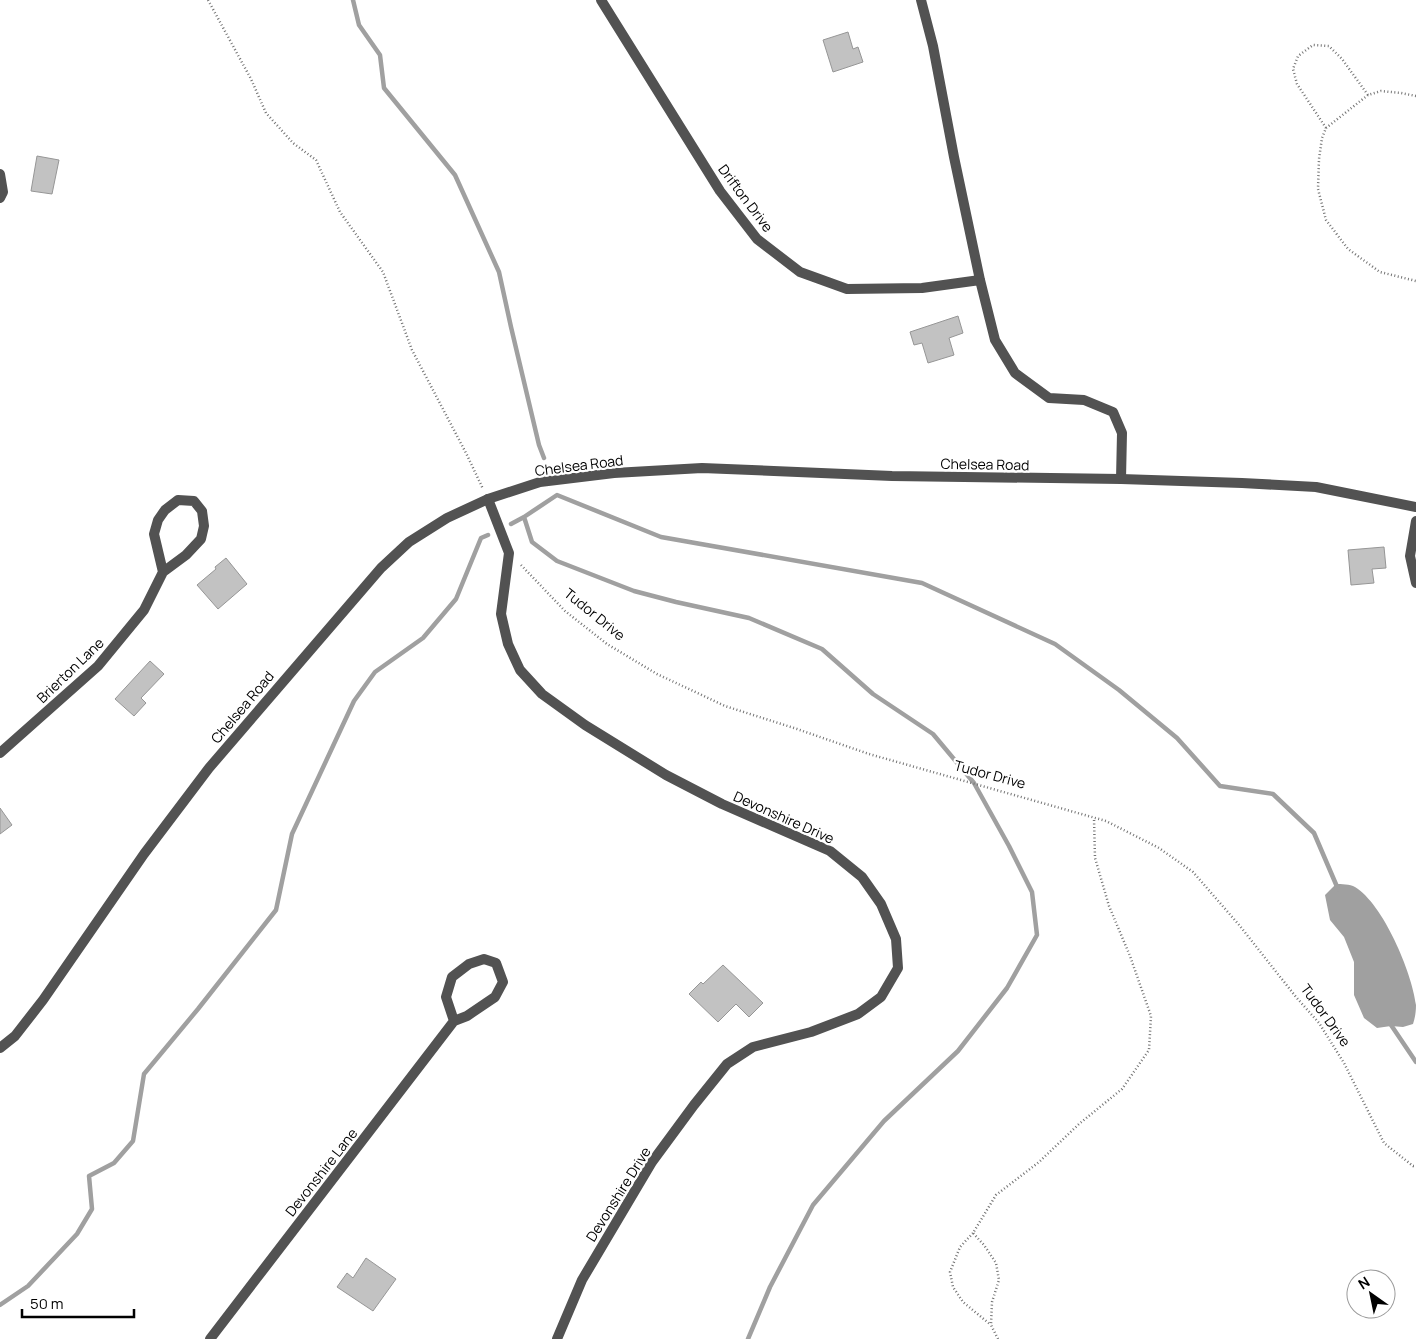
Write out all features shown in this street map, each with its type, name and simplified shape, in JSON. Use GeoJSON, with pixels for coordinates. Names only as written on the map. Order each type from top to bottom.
{"type":"FeatureCollection","features":[{"type":"Feature","properties":{"kind":"street","name":"Drifton Drive"},"geometry":{"type":"LineString","coordinates":[[601,0],[720,191],[757,238],[800,272],[847,288],[922,288],[980,280]]}},
{"type":"Feature","properties":{"kind":"street"},"geometry":{"type":"LineString","coordinates":[[920,0],[933,46],[954,157],[980,280],[995,340],[1015,373],[1049,398],[1084,400],[1113,412],[1122,433],[1122,479]]}},
{"type":"Feature","properties":{"kind":"street"},"geometry":{"type":"LineString","coordinates":[[0,174],[3,192],[0,198]]}},
{"type":"Feature","properties":{"kind":"street","name":"Chelsea Road"},"geometry":{"type":"LineString","coordinates":[[0,1048],[15,1036],[43,1000],[144,854],[209,768],[381,568],[409,542],[447,518],[488,499],[540,482],[614,473],[702,468],[892,476],[1122,479],[1316,487],[1416,507]]}},
{"type":"Feature","properties":{"kind":"street"},"geometry":{"type":"LineString","coordinates":[[488,499],[509,554]]}},
{"type":"Feature","properties":{"kind":"street","name":"Brierton Lane"},"geometry":{"type":"LineString","coordinates":[[0,753],[98,666],[144,610],[163,572],[186,555],[201,539],[204,526],[202,511],[194,501],[178,500],[165,510],[158,520],[154,534],[163,572]]}},
{"type":"Feature","properties":{"kind":"street"},"geometry":{"type":"LineString","coordinates":[[1416,522],[1410,556],[1416,583]]}},
{"type":"Feature","properties":{"kind":"street","name":"Devonshire Drive"},"geometry":{"type":"LineString","coordinates":[[509,554],[501,614],[506,637],[520,670],[542,694],[585,724],[666,775],[722,804],[830,851],[862,877],[881,904],[896,939],[898,968],[881,997],[858,1014],[811,1032],[753,1047],[727,1064],[652,1162],[582,1280],[557,1339]]}},
{"type":"Feature","properties":{"kind":"street","name":"Devonshire Lane"},"geometry":{"type":"LineString","coordinates":[[210,1339],[454,1021],[467,1016],[495,997],[503,982],[496,963],[484,958],[468,964],[452,977],[446,997],[454,1021]]}},
{"type":"Feature","properties":{"kind":"path"},"geometry":{"type":"LineString","coordinates":[[208,0],[251,79],[266,113],[293,144],[316,160],[340,212],[383,272],[412,350],[488,499]]}},
{"type":"Feature","properties":{"kind":"path"},"geometry":{"type":"LineString","coordinates":[[1326,128],[1297,84],[1293,69],[1298,56],[1313,46],[1329,46],[1342,59],[1368,95]]}},
{"type":"Feature","properties":{"kind":"path"},"geometry":{"type":"LineString","coordinates":[[1416,96],[1381,91],[1368,95],[1326,128],[1322,138],[1319,159],[1318,190],[1326,220],[1348,249],[1380,272],[1416,281]]}},
{"type":"Feature","properties":{"kind":"path","name":"Tudor Drive"},"geometry":{"type":"LineString","coordinates":[[509,554],[565,611],[607,644],[657,674],[725,706],[869,754],[1094,818],[1159,848],[1194,872],[1240,926],[1318,1023],[1344,1063],[1384,1143],[1413,1166],[1416,1166]]}},
{"type":"Feature","properties":{"kind":"path"},"geometry":{"type":"LineString","coordinates":[[998,1339],[991,1326],[963,1302],[953,1287],[950,1272],[960,1247],[973,1233],[996,1195],[1039,1162],[1079,1124],[1122,1089],[1149,1050],[1151,1016],[1110,906],[1095,858],[1094,818]]}},
{"type":"Feature","properties":{"kind":"path"},"geometry":{"type":"LineString","coordinates":[[973,1233],[996,1263],[999,1280],[992,1302],[991,1326]]}},
{"type":"Feature","properties":{"kind":"shaded area"},"geometry":{"type":"Polygon","coordinates":[[[1336,884],[1355,887],[1376,908],[1386,923],[1409,975],[1416,1005],[1413,1024],[1403,1027],[1377,1028],[1364,1018],[1354,995],[1354,962],[1344,937],[1330,920],[1325,895],[1336,884]]]}},
{"type":"Feature","properties":{"kind":"building"},"geometry":{"type":"Polygon","coordinates":[[[848,32],[853,49],[858,47],[863,62],[833,72],[823,40],[848,32]]]}},
{"type":"Feature","properties":{"kind":"building"},"geometry":{"type":"Polygon","coordinates":[[[37,156],[59,160],[52,194],[31,191],[37,156]]]}},
{"type":"Feature","properties":{"kind":"building"},"geometry":{"type":"Polygon","coordinates":[[[958,316],[963,333],[949,338],[954,355],[928,363],[922,343],[914,345],[910,332],[958,316]]]}},
{"type":"Feature","properties":{"kind":"building"},"geometry":{"type":"Polygon","coordinates":[[[1384,547],[1386,568],[1372,569],[1374,583],[1351,585],[1348,550],[1384,547]]]}},
{"type":"Feature","properties":{"kind":"building"},"geometry":{"type":"Polygon","coordinates":[[[226,558],[247,584],[218,609],[197,585],[226,558]]]}},
{"type":"Feature","properties":{"kind":"building"},"geometry":{"type":"Polygon","coordinates":[[[150,661],[164,674],[141,698],[146,703],[134,716],[115,699],[150,661]]]}},
{"type":"Feature","properties":{"kind":"building"},"geometry":{"type":"Polygon","coordinates":[[[0,808],[12,825],[0,834],[0,808]]]}},
{"type":"Feature","properties":{"kind":"building"},"geometry":{"type":"Polygon","coordinates":[[[723,965],[763,1003],[749,1017],[736,1004],[718,1022],[689,994],[723,965]]]}},
{"type":"Feature","properties":{"kind":"building"},"geometry":{"type":"Polygon","coordinates":[[[366,1258],[396,1279],[373,1311],[337,1287],[347,1273],[353,1278],[366,1258]]]}},
{"type":"Feature","properties":{"kind":"waterway"},"geometry":{"type":"LineString","coordinates":[[353,0],[359,25],[380,55],[384,88],[455,175],[499,272],[539,445],[544,458]]}},
{"type":"Feature","properties":{"kind":"waterway"},"geometry":{"type":"LineString","coordinates":[[748,1339],[770,1287],[813,1205],[884,1121],[958,1051],[1007,988],[1037,935],[1032,892],[974,783],[933,734],[873,694],[822,649],[749,618],[634,591],[557,561],[532,542],[524,517],[557,495],[661,537],[922,583],[1055,644],[1119,690],[1177,738],[1220,786],[1273,794],[1314,833],[1338,889]]}},
{"type":"Feature","properties":{"kind":"waterway"},"geometry":{"type":"LineString","coordinates":[[511,524],[524,517]]}},
{"type":"Feature","properties":{"kind":"waterway"},"geometry":{"type":"LineString","coordinates":[[0,1305],[28,1286],[77,1234],[92,1209],[89,1176],[114,1163],[133,1141],[144,1074],[276,910],[292,834],[354,701],[375,672],[423,638],[456,599],[481,538],[488,535]]}},
{"type":"Feature","properties":{"kind":"waterway"},"geometry":{"type":"LineString","coordinates":[[1389,1022],[1416,1062]]}}]}
